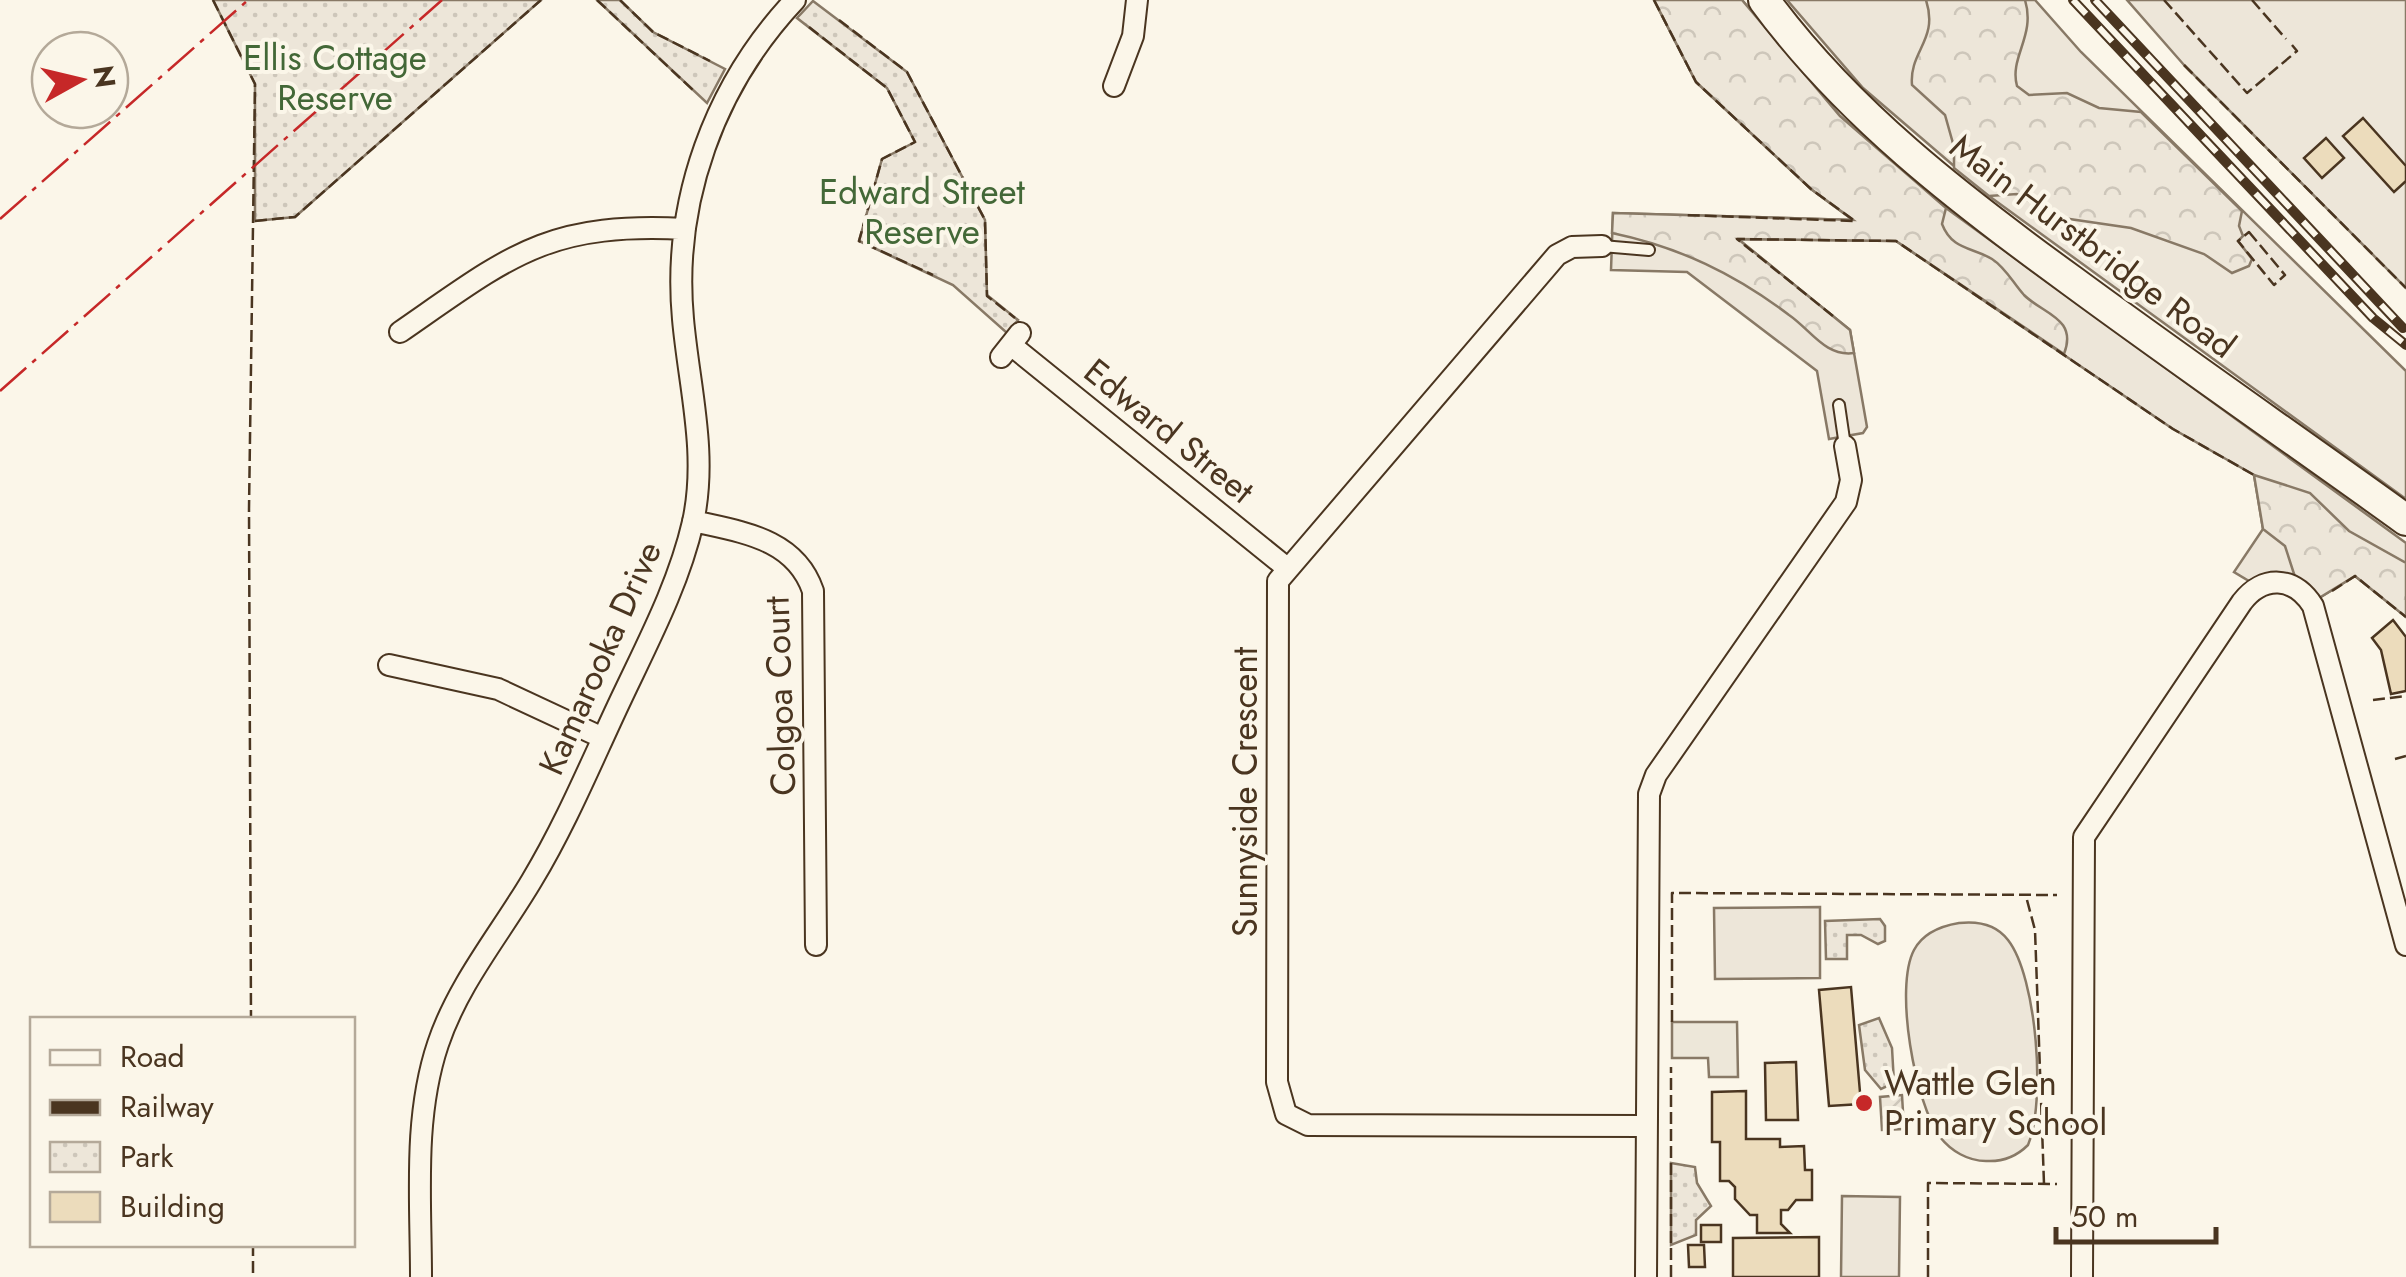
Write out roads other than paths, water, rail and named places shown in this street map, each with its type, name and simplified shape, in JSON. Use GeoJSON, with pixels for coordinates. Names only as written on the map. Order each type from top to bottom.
{"type":"FeatureCollection","features":[{"type":"Feature","properties":{"kind":"main road","name":"Main Hurstbridge Road"},"geometry":{"type":"LineString","coordinates":[[1764,0],[1859,108],[1972,207],[2406,520]]}},
{"type":"Feature","properties":{"kind":"street","name":"Kamarooka Drive"},"geometry":{"type":"LineString","coordinates":[[422,1277],[423,1115],[438,1043],[459,996],[548,852],[670,592],[693,521],[699,446],[682,307],[685,229],[700,161],[728,92],[754,50],[795,0]]}},
{"type":"Feature","properties":{"kind":"street"},"geometry":{"type":"LineString","coordinates":[[1114,86],[1133,36],[1137,0]]}},
{"type":"Feature","properties":{"kind":"street"},"geometry":{"type":"LineString","coordinates":[[400,332],[488,272],[551,239],[601,228],[685,229]]}},
{"type":"Feature","properties":{"kind":"street","name":"Sunnyside Crescent"},"geometry":{"type":"LineString","coordinates":[[1602,246],[1572,247],[1557,255],[1287,568],[1277,586],[1277,1082],[1283,1110],[1294,1121],[1318,1126],[1646,1126]]}},
{"type":"Feature","properties":{"kind":"street","name":"Edward Street"},"geometry":{"type":"LineString","coordinates":[[1011,345],[1287,568]]}},
{"type":"Feature","properties":{"kind":"street"},"geometry":{"type":"LineString","coordinates":[[1646,1277],[1650,787],[1846,502],[1851,480],[1845,446]]}},
{"type":"Feature","properties":{"kind":"street","name":"Colgoa Court"},"geometry":{"type":"LineString","coordinates":[[693,521],[777,545],[798,563],[813,591],[816,945]]}},
{"type":"Feature","properties":{"kind":"street"},"geometry":{"type":"LineString","coordinates":[[2082,1277],[2084,837],[2242,602],[2258,585],[2275,581],[2292,585],[2312,606],[2406,946]]}},
{"type":"Feature","properties":{"kind":"street"},"geometry":{"type":"LineString","coordinates":[[389,665],[488,686],[603,738]]}},
{"type":"Feature","properties":{"kind":"lane"},"geometry":{"type":"LineString","coordinates":[[1602,246],[1649,250]]}},
{"type":"Feature","properties":{"kind":"lane"},"geometry":{"type":"LineString","coordinates":[[1838,405],[1845,446]]}},
{"type":"Feature","properties":{"kind":"railway"},"geometry":{"type":"LineString","coordinates":[[2073,0],[2373,318],[2406,345]]}},
{"type":"Feature","properties":{"kind":"railway"},"geometry":{"type":"LineString","coordinates":[[2095,0],[2403,328]]}},
{"type":"Feature","properties":{"kind":"place","name":"Wattle Glen Primary School"},"geometry":{"type":"Point","coordinates":[1864,1103]}},
{"type":"Feature","properties":{"kind":"park label","name":"Ellis Cottage Reserve"},"geometry":{"type":"Point","coordinates":[335,78]}},
{"type":"Feature","properties":{"kind":"park label","name":"Edward Street Reserve"},"geometry":{"type":"Point","coordinates":[922,212]}}]}
